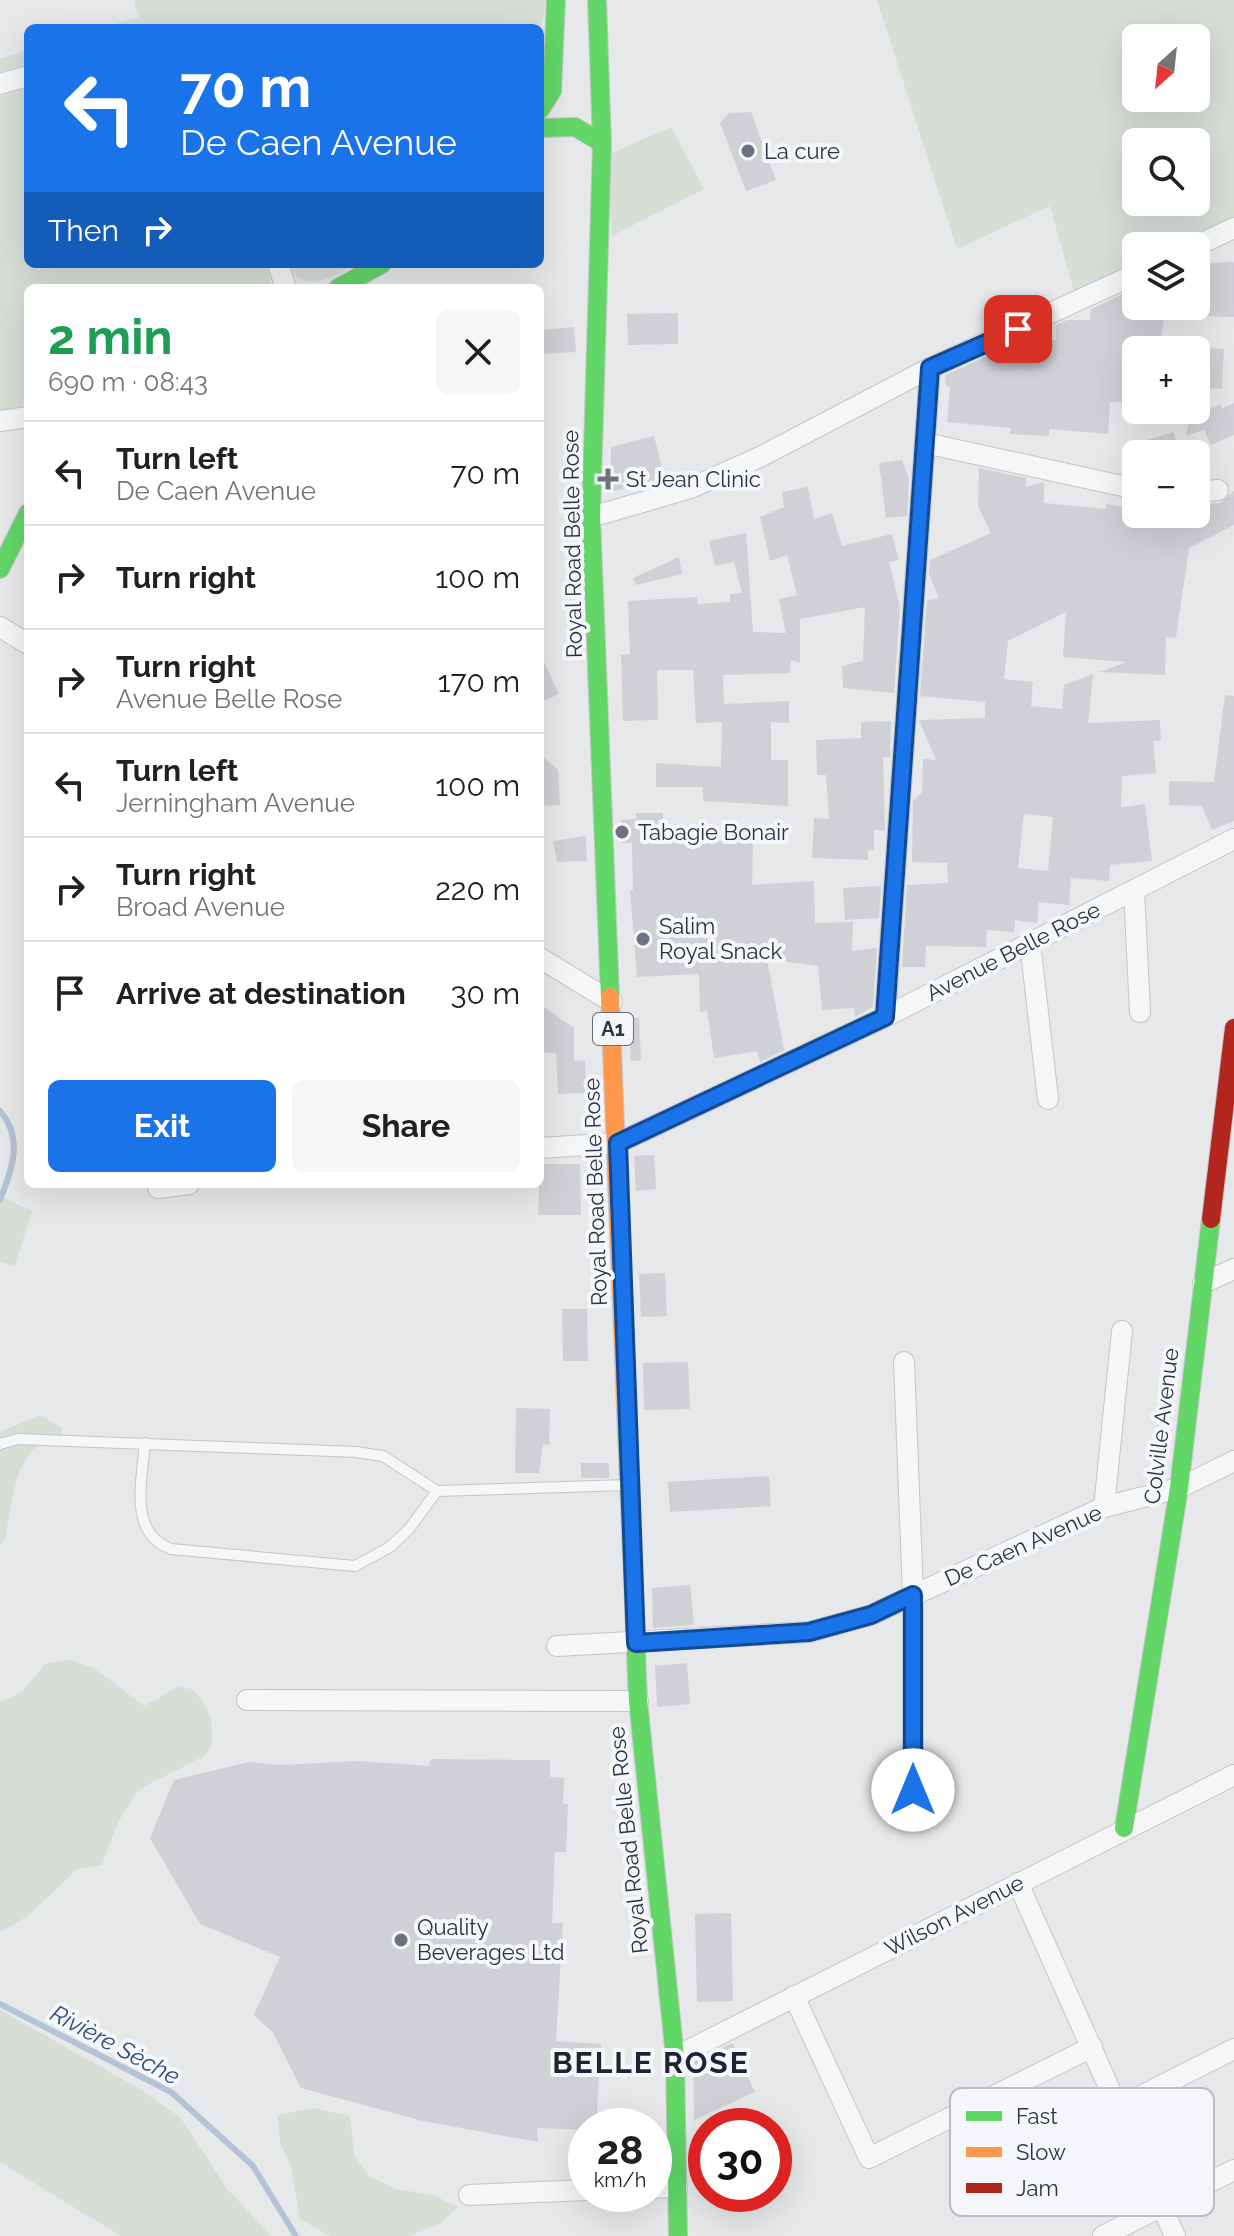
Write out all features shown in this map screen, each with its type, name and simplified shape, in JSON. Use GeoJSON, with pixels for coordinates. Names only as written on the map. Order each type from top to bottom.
{"type":"FeatureCollection","features":[{"type":"Feature","properties":{"kind":"main road"},"geometry":{"type":"LineString","coordinates":[[544,105],[553,80],[556,0]]}},
{"type":"Feature","properties":{"kind":"main road","name":"Royal Road Belle Rose"},"geometry":{"type":"LineString","coordinates":[[597,0],[602,143],[591,517],[638,1701],[675,2057],[678,2236]]}},
{"type":"Feature","properties":{"kind":"main road"},"geometry":{"type":"LineString","coordinates":[[544,128],[575,127],[602,143]]}},
{"type":"Feature","properties":{"kind":"main road"},"geometry":{"type":"LineString","coordinates":[[345,284],[375,268]]}},
{"type":"Feature","properties":{"kind":"main road"},"geometry":{"type":"LineString","coordinates":[[0,569],[24,521]]}},
{"type":"Feature","properties":{"kind":"main road","name":"Colville Avenue"},"geometry":{"type":"LineString","coordinates":[[1124,1828],[1179,1488],[1203,1283],[1225,1178],[1234,1028]]}},
{"type":"Feature","properties":{"kind":"street"},"geometry":{"type":"LineString","coordinates":[[0,84],[24,77]]}},
{"type":"Feature","properties":{"kind":"street"},"geometry":{"type":"LineString","coordinates":[[1210,239],[1234,228]]}},
{"type":"Feature","properties":{"kind":"street"},"geometry":{"type":"LineString","coordinates":[[591,517],[691,488],[762,456],[930,368],[1122,280]]}},
{"type":"Feature","properties":{"kind":"street"},"geometry":{"type":"LineString","coordinates":[[885,1017],[930,368]]}},
{"type":"Feature","properties":{"kind":"street"},"geometry":{"type":"LineString","coordinates":[[0,421],[24,418]]}},
{"type":"Feature","properties":{"kind":"street"},"geometry":{"type":"LineString","coordinates":[[925,443],[1122,486]]}},
{"type":"Feature","properties":{"kind":"street"},"geometry":{"type":"LineString","coordinates":[[1210,491],[1218,490]]}},
{"type":"Feature","properties":{"kind":"street"},"geometry":{"type":"LineString","coordinates":[[0,627],[24,642]]}},
{"type":"Feature","properties":{"kind":"street","name":"Avenue Belle Rose"},"geometry":{"type":"LineString","coordinates":[[618,1143],[885,1017],[1234,839]]}},
{"type":"Feature","properties":{"kind":"street"},"geometry":{"type":"LineString","coordinates":[[1134,890],[1140,1012]]}},
{"type":"Feature","properties":{"kind":"street"},"geometry":{"type":"LineString","coordinates":[[1030,943],[1048,1099]]}},
{"type":"Feature","properties":{"kind":"street"},"geometry":{"type":"LineString","coordinates":[[544,960],[612,1002]]}},
{"type":"Feature","properties":{"kind":"street"},"geometry":{"type":"LineString","coordinates":[[544,1148],[618,1143]]}},
{"type":"Feature","properties":{"kind":"street"},"geometry":{"type":"LineString","coordinates":[[1203,1283],[1234,1269]]}},
{"type":"Feature","properties":{"kind":"street"},"geometry":{"type":"LineString","coordinates":[[1104,1507],[1122,1331]]}},
{"type":"Feature","properties":{"kind":"street"},"geometry":{"type":"LineString","coordinates":[[904,1362],[913,1595],[913,1790]]}},
{"type":"Feature","properties":{"kind":"street","name":"De Caen Avenue"},"geometry":{"type":"LineString","coordinates":[[557,1646],[809,1632],[860,1619],[1104,1507],[1179,1488],[1234,1461]]}},
{"type":"Feature","properties":{"kind":"street"},"geometry":{"type":"LineString","coordinates":[[247,1700],[638,1701]]}},
{"type":"Feature","properties":{"kind":"street","name":"Wilson Avenue"},"geometry":{"type":"LineString","coordinates":[[675,2057],[1234,1775]]}},
{"type":"Feature","properties":{"kind":"street"},"geometry":{"type":"LineString","coordinates":[[1018,1883],[1110,2088]]}},
{"type":"Feature","properties":{"kind":"street"},"geometry":{"type":"LineString","coordinates":[[794,1996],[869,2158],[950,2118]]}},
{"type":"Feature","properties":{"kind":"street"},"geometry":{"type":"LineString","coordinates":[[1010,2088],[1092,2047]]}},
{"type":"Feature","properties":{"kind":"street"},"geometry":{"type":"LineString","coordinates":[[1157,2088],[1234,2049]]}},
{"type":"Feature","properties":{"kind":"street"},"geometry":{"type":"LineString","coordinates":[[1214,2180],[1234,2170]]}},
{"type":"Feature","properties":{"kind":"street"},"geometry":{"type":"LineString","coordinates":[[672,2187],[677,2187]]}},
{"type":"Feature","properties":{"kind":"street"},"geometry":{"type":"LineString","coordinates":[[469,2195],[568,2191]]}},
{"type":"Feature","properties":{"kind":"street"},"geometry":{"type":"LineString","coordinates":[[1103,2236],[1144,2216]]}},
{"type":"Feature","properties":{"kind":"street"},"geometry":{"type":"LineString","coordinates":[[1166,2216],[1175,2236]]}},
{"type":"Feature","properties":{"kind":"lane"},"geometry":{"type":"LineString","coordinates":[[0,1444],[18,1439],[334,1451],[383,1456],[437,1491],[630,1485]]}},
{"type":"Feature","properties":{"kind":"lane"},"geometry":{"type":"LineString","coordinates":[[145,1443],[140,1508],[144,1528],[153,1540],[171,1549],[355,1566],[390,1547],[409,1529],[437,1491]]}},
{"type":"Feature","properties":{"kind":"shaded area"},"geometry":{"type":"Polygon","coordinates":[[[549,0],[541,24],[115,24],[139,17],[134,2],[549,0]]]}},
{"type":"Feature","properties":{"kind":"shaded area"},"geometry":{"type":"Polygon","coordinates":[[[877,0],[1234,0],[1234,220],[1209,232],[1122,232],[1122,273],[1075,295],[1050,206],[957,249],[877,0]]]}},
{"type":"Feature","properties":{"kind":"shaded area"},"geometry":{"type":"Polygon","coordinates":[[[24,51],[24,65],[0,72],[0,59],[24,51]]]}},
{"type":"Feature","properties":{"kind":"shaded area"},"geometry":{"type":"Polygon","coordinates":[[[24,88],[24,268],[267,268],[271,284],[24,284],[24,407],[0,412],[0,96],[24,88]]]}},
{"type":"Feature","properties":{"kind":"shaded area"},"geometry":{"type":"Polygon","coordinates":[[[671,127],[704,189],[612,236],[605,156],[671,127]]]}},
{"type":"Feature","properties":{"kind":"shaded area"},"geometry":{"type":"Polygon","coordinates":[[[291,268],[347,268],[319,281],[302,279],[291,268]]]}},
{"type":"Feature","properties":{"kind":"shaded area"},"geometry":{"type":"Polygon","coordinates":[[[0,1196],[32,1211],[15,1266],[0,1262],[0,1196]]]}},
{"type":"Feature","properties":{"kind":"shaded area"},"geometry":{"type":"Polygon","coordinates":[[[40,1415],[62,1428],[61,1440],[36,1448],[23,1465],[14,1490],[5,1539],[0,1546],[0,1432],[40,1415]]]}},
{"type":"Feature","properties":{"kind":"shaded area"},"geometry":{"type":"Polygon","coordinates":[[[71,1660],[94,1668],[144,1706],[178,1687],[192,1689],[211,1720],[210,1747],[206,1755],[138,1790],[117,1824],[102,1865],[77,1869],[29,1915],[0,1932],[0,1702],[22,1692],[46,1663],[71,1660]]]}},
{"type":"Feature","properties":{"kind":"shaded area"},"geometry":{"type":"Polygon","coordinates":[[[0,2010],[138,2088],[180,2117],[227,2189],[272,2236],[121,2236],[0,2162],[0,2010]]]}},
{"type":"Feature","properties":{"kind":"shaded area"},"geometry":{"type":"Polygon","coordinates":[[[314,2108],[350,2116],[354,2155],[369,2176],[396,2189],[433,2195],[458,2207],[441,2223],[410,2236],[330,2236],[300,2219],[291,2167],[280,2142],[278,2115],[314,2108]]]}},
{"type":"Feature","properties":{"kind":"building","name":"La cure"},"geometry":{"type":"Polygon","coordinates":[[[751,112],[776,180],[746,191],[720,123],[729,113],[751,112]]]}},
{"type":"Feature","properties":{"kind":"building"},"geometry":{"type":"Polygon","coordinates":[[[1234,262],[1234,317],[1210,316],[1210,263],[1234,262]]]}},
{"type":"Feature","properties":{"kind":"building"},"geometry":{"type":"Polygon","coordinates":[[[1122,294],[1122,320],[1164,320],[1161,336],[1122,336],[1122,402],[1110,402],[1108,434],[1049,429],[1049,436],[1010,434],[1011,428],[947,422],[950,387],[946,386],[945,375],[990,355],[1032,357],[1034,338],[1056,340],[1056,325],[1067,320],[1090,320],[1091,309],[1122,294]]]}},
{"type":"Feature","properties":{"kind":"building"},"geometry":{"type":"Polygon","coordinates":[[[678,313],[678,344],[628,345],[627,314],[678,313]]]}},
{"type":"Feature","properties":{"kind":"building"},"geometry":{"type":"Polygon","coordinates":[[[574,327],[576,352],[544,354],[544,330],[574,327]]]}},
{"type":"Feature","properties":{"kind":"building"},"geometry":{"type":"Polygon","coordinates":[[[1210,348],[1224,349],[1222,389],[1210,389],[1210,348]]]}},
{"type":"Feature","properties":{"kind":"building"},"geometry":{"type":"Polygon","coordinates":[[[1234,403],[1234,435],[1211,445],[1204,430],[1186,436],[1188,424],[1210,424],[1210,409],[1221,404],[1221,409],[1234,403]]]}},
{"type":"Feature","properties":{"kind":"building"},"geometry":{"type":"Polygon","coordinates":[[[1173,432],[1176,440],[1147,440],[1173,432]]]}},
{"type":"Feature","properties":{"kind":"building"},"geometry":{"type":"Polygon","coordinates":[[[654,436],[665,479],[610,492],[611,447],[654,436]]]}},
{"type":"Feature","properties":{"kind":"building"},"geometry":{"type":"Polygon","coordinates":[[[902,460],[909,478],[907,516],[886,518],[879,463],[902,460]]]}},
{"type":"Feature","properties":{"kind":"building"},"geometry":{"type":"Polygon","coordinates":[[[979,468],[1026,478],[1026,487],[1044,482],[1044,503],[1106,509],[1106,504],[1122,507],[1122,528],[1210,528],[1210,504],[1220,503],[1234,491],[1234,525],[1189,548],[1176,638],[1166,637],[1165,675],[1100,672],[1126,662],[1063,657],[1066,612],[1008,641],[1004,679],[1033,682],[1031,706],[1062,709],[1064,685],[1093,674],[1088,723],[1160,720],[1161,741],[1153,741],[1156,773],[1122,776],[1121,807],[1145,804],[1152,861],[1110,865],[1109,881],[1071,878],[1069,905],[1039,902],[1037,923],[1015,920],[1014,932],[987,930],[986,947],[926,946],[925,967],[902,967],[907,885],[948,883],[947,863],[912,862],[913,801],[922,792],[923,759],[936,760],[919,720],[985,718],[985,702],[920,696],[927,601],[939,598],[929,574],[930,560],[991,533],[978,506],[979,468]],[[1024,814],[1018,868],[1048,871],[1053,817],[1024,814]]]}},
{"type":"Feature","properties":{"kind":"building"},"geometry":{"type":"Polygon","coordinates":[[[808,487],[814,519],[832,513],[842,546],[892,534],[899,560],[889,562],[900,607],[894,693],[843,688],[842,666],[863,661],[865,607],[800,619],[800,663],[791,660],[790,673],[723,675],[724,704],[789,701],[789,723],[771,722],[771,760],[788,760],[788,806],[703,801],[703,787],[656,787],[656,763],[721,767],[722,722],[696,723],[693,670],[657,670],[658,720],[623,721],[621,655],[630,654],[628,601],[697,597],[698,604],[730,602],[730,594],[742,593],[734,562],[715,566],[709,541],[746,533],[753,632],[786,633],[779,599],[797,595],[787,555],[770,561],[760,517],[784,507],[782,492],[808,487]]]}},
{"type":"Feature","properties":{"kind":"building"},"geometry":{"type":"Polygon","coordinates":[[[679,557],[682,574],[636,585],[633,578],[679,557]]]}},
{"type":"Feature","properties":{"kind":"building"},"geometry":{"type":"Polygon","coordinates":[[[544,662],[559,694],[544,701],[544,662]]]}},
{"type":"Feature","properties":{"kind":"building"},"geometry":{"type":"Polygon","coordinates":[[[1225,695],[1234,696],[1234,821],[1212,830],[1202,806],[1169,805],[1169,781],[1214,782],[1225,695]]]}},
{"type":"Feature","properties":{"kind":"building"},"geometry":{"type":"Polygon","coordinates":[[[891,721],[890,757],[883,757],[885,831],[874,830],[874,849],[868,851],[868,860],[812,858],[814,818],[829,819],[826,775],[817,775],[816,740],[861,738],[861,722],[891,721]]]}},
{"type":"Feature","properties":{"kind":"building"},"geometry":{"type":"Polygon","coordinates":[[[544,758],[558,770],[560,805],[544,806],[544,758]]]}},
{"type":"Feature","properties":{"kind":"building"},"geometry":{"type":"Polygon","coordinates":[[[636,813],[663,813],[664,842],[753,841],[752,885],[814,881],[815,923],[853,922],[852,951],[877,948],[873,1007],[855,1017],[854,1008],[822,1010],[818,966],[767,959],[784,1050],[760,1062],[757,1051],[714,1058],[707,1011],[700,1012],[699,974],[637,977],[630,890],[633,890],[632,843],[622,843],[621,820],[636,819],[636,813]]]}},
{"type":"Feature","properties":{"kind":"building"},"geometry":{"type":"Polygon","coordinates":[[[586,836],[587,861],[557,862],[553,841],[586,836]]]}},
{"type":"Feature","properties":{"kind":"building"},"geometry":{"type":"Polygon","coordinates":[[[881,886],[879,918],[845,920],[843,888],[881,886]]]}},
{"type":"Feature","properties":{"kind":"building"},"geometry":{"type":"Polygon","coordinates":[[[544,1007],[574,1028],[574,1061],[585,1060],[586,1093],[558,1094],[556,1053],[544,1052],[544,1007]]]}},
{"type":"Feature","properties":{"kind":"building"},"geometry":{"type":"Polygon","coordinates":[[[629,1018],[639,1018],[641,1060],[631,1061],[629,1018]]]}},
{"type":"Feature","properties":{"kind":"building"},"geometry":{"type":"Polygon","coordinates":[[[654,1155],[656,1189],[636,1191],[634,1156],[654,1155]]]}},
{"type":"Feature","properties":{"kind":"building"},"geometry":{"type":"Polygon","coordinates":[[[544,1164],[580,1164],[581,1215],[538,1215],[539,1188],[544,1188],[544,1164]]]}},
{"type":"Feature","properties":{"kind":"building"},"geometry":{"type":"Polygon","coordinates":[[[665,1273],[667,1316],[641,1317],[639,1274],[665,1273]]]}},
{"type":"Feature","properties":{"kind":"building"},"geometry":{"type":"Polygon","coordinates":[[[562,1309],[587,1309],[588,1361],[563,1361],[562,1309]]]}},
{"type":"Feature","properties":{"kind":"building"},"geometry":{"type":"Polygon","coordinates":[[[688,1362],[690,1409],[644,1410],[643,1363],[688,1362]]]}},
{"type":"Feature","properties":{"kind":"building"},"geometry":{"type":"Polygon","coordinates":[[[516,1408],[550,1409],[549,1445],[543,1444],[539,1473],[515,1473],[516,1408]]]}},
{"type":"Feature","properties":{"kind":"building"},"geometry":{"type":"Polygon","coordinates":[[[581,1463],[609,1463],[609,1478],[581,1478],[581,1463]]]}},
{"type":"Feature","properties":{"kind":"building"},"geometry":{"type":"Polygon","coordinates":[[[769,1476],[771,1506],[670,1512],[668,1482],[769,1476]]]}},
{"type":"Feature","properties":{"kind":"building"},"geometry":{"type":"Polygon","coordinates":[[[690,1585],[694,1625],[653,1628],[652,1588],[690,1585]]]}},
{"type":"Feature","properties":{"kind":"building"},"geometry":{"type":"Polygon","coordinates":[[[687,1663],[690,1704],[657,1707],[655,1666],[687,1663]]]}},
{"type":"Feature","properties":{"kind":"building","name":"Quality Beverages Ltd"},"geometry":{"type":"Polygon","coordinates":[[[431,1759],[550,1760],[550,1777],[564,1778],[563,1804],[568,1804],[566,1852],[555,1852],[552,1923],[563,1923],[556,2041],[601,2044],[597,2108],[568,2108],[568,2129],[537,2128],[538,2142],[423,2121],[301,2088],[273,2033],[254,2015],[280,1957],[200,1924],[150,1838],[174,1780],[249,1762],[281,1765],[358,1761],[429,1766],[431,1759]]]}},
{"type":"Feature","properties":{"kind":"building"},"geometry":{"type":"Polygon","coordinates":[[[731,1913],[733,2001],[697,2002],[695,1914],[731,1913]]]}},
{"type":"Feature","properties":{"kind":"building"},"geometry":{"type":"Polygon","coordinates":[[[732,2043],[755,2092],[720,2108],[694,2108],[693,2062],[732,2043]]]}},
{"type":"Feature","properties":{"kind":"waterway","name":"Rivière Sèche"},"geometry":{"type":"LineString","coordinates":[[0,1111],[12,1132],[14,1143],[12,1166],[0,1200]]}},
{"type":"Feature","properties":{"kind":"waterway","name":"Rivière Sèche"},"geometry":{"type":"LineString","coordinates":[[0,2004],[171,2092],[253,2166],[296,2236]]}},
{"type":"Feature","properties":{"kind":"traffic: fast"},"geometry":{"type":"LineString","coordinates":[[544,104],[552,91],[556,0]]}},
{"type":"Feature","properties":{"kind":"traffic: fast"},"geometry":{"type":"LineString","coordinates":[[597,0],[602,143],[591,517],[610,997]]}},
{"type":"Feature","properties":{"kind":"traffic: fast"},"geometry":{"type":"LineString","coordinates":[[544,128],[575,127],[602,143]]}},
{"type":"Feature","properties":{"kind":"traffic: fast"},"geometry":{"type":"LineString","coordinates":[[345,284],[375,268]]}},
{"type":"Feature","properties":{"kind":"traffic: fast"},"geometry":{"type":"LineString","coordinates":[[0,569],[24,521]]}},
{"type":"Feature","properties":{"kind":"traffic: fast"},"geometry":{"type":"LineString","coordinates":[[1124,1828],[1179,1488],[1211,1219]]}},
{"type":"Feature","properties":{"kind":"traffic: fast"},"geometry":{"type":"LineString","coordinates":[[626,1409],[638,1701],[675,2057],[678,2236]]}},
{"type":"Feature","properties":{"kind":"traffic: slow"},"geometry":{"type":"LineString","coordinates":[[610,997],[626,1409]]}},
{"type":"Feature","properties":{"kind":"traffic: jam"},"geometry":{"type":"LineString","coordinates":[[1211,1219],[1234,1028]]}},
{"type":"Feature","properties":{"kind":"place","name":"La cure"},"geometry":{"type":"Point","coordinates":[748,151]}},
{"type":"Feature","properties":{"kind":"place","name":"St Jean Clinic"},"geometry":{"type":"Point","coordinates":[608,479]}},
{"type":"Feature","properties":{"kind":"place","name":"Tabagie Bonair"},"geometry":{"type":"Point","coordinates":[622,832]}},
{"type":"Feature","properties":{"kind":"place","name":"Salim Royal Snack"},"geometry":{"type":"Point","coordinates":[643,939]}},
{"type":"Feature","properties":{"kind":"place","name":"Quality Beverages Ltd"},"geometry":{"type":"Point","coordinates":[401,1940]}},
{"type":"Feature","properties":{"kind":"district","name":"BELLE ROSE"},"geometry":{"type":"Point","coordinates":[651,2063]}},
{"type":"Feature","properties":{"kind":"route"},"geometry":{"type":"LineString","coordinates":[[913,1790],[913,1595],[871,1615],[809,1632],[636,1643],[618,1143],[885,1017],[930,368],[1018,329]]}}]}
